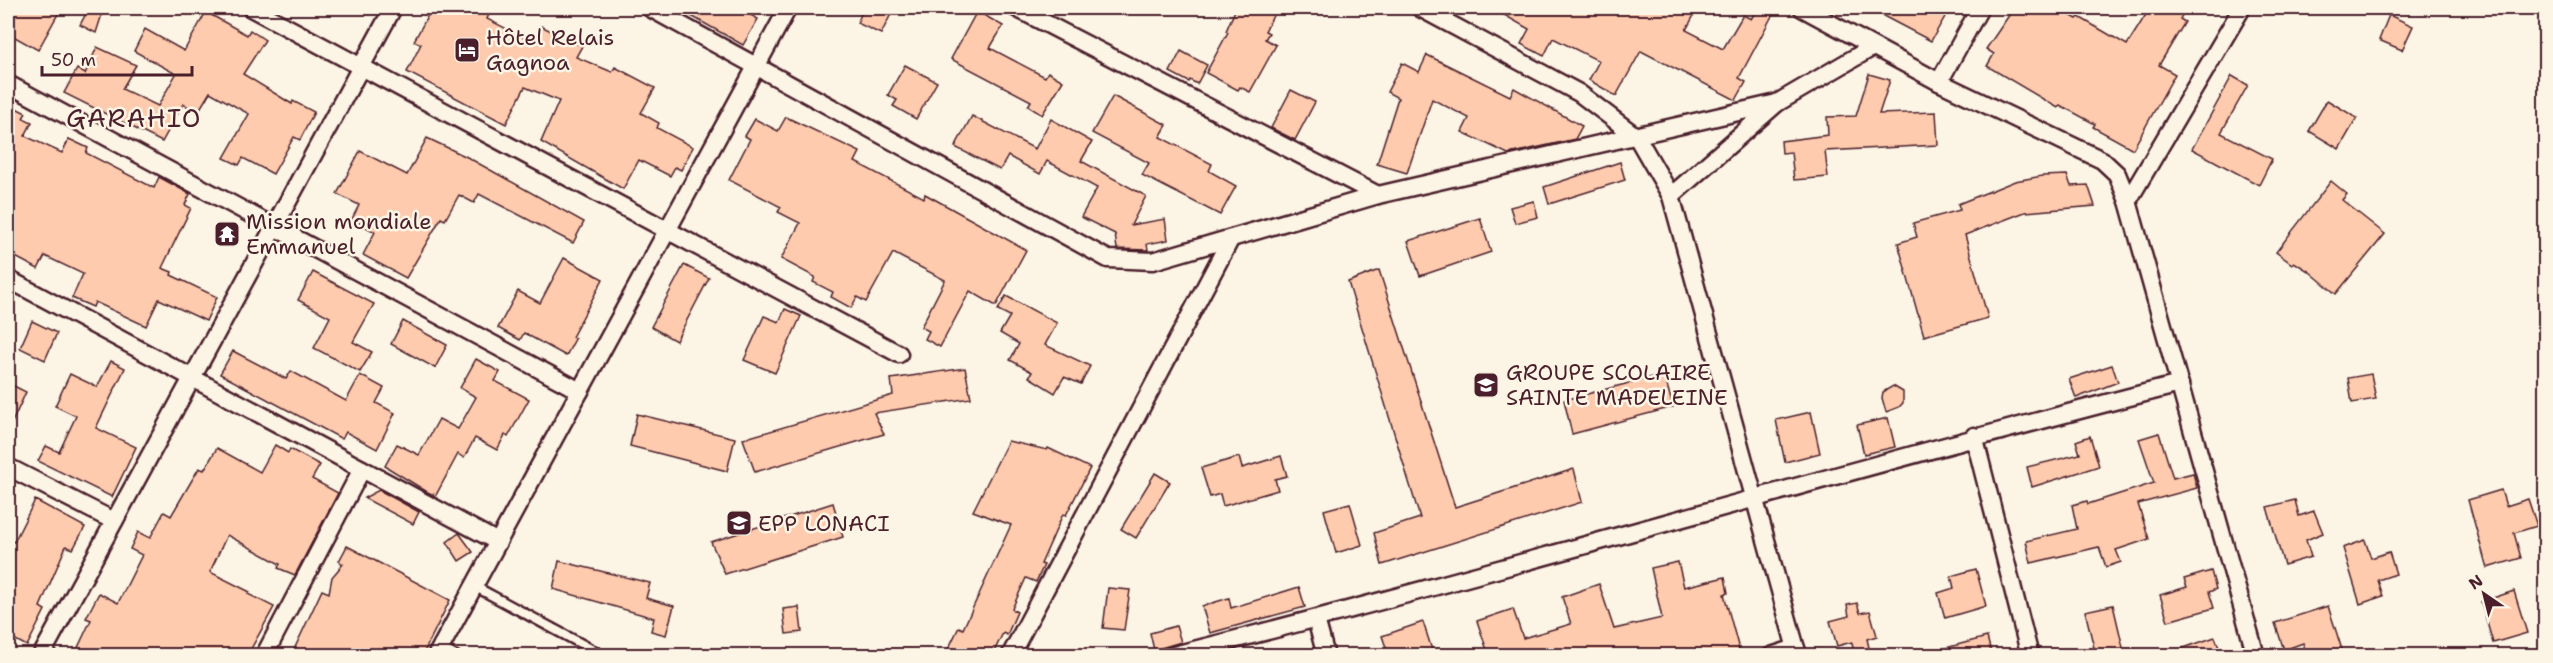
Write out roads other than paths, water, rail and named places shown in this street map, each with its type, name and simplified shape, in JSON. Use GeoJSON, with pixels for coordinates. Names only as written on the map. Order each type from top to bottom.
{"type":"FeatureCollection","features":[{"type":"Feature","properties":{"kind":"street"},"geometry":{"type":"LineString","coordinates":[[251,8],[899,354]]}},
{"type":"Feature","properties":{"kind":"street"},"geometry":{"type":"LineString","coordinates":[[41,656],[393,8]]}},
{"type":"Feature","properties":{"kind":"street"},"geometry":{"type":"LineString","coordinates":[[650,8],[757,64],[1108,259],[1154,261],[1378,195],[1777,103]]}},
{"type":"Feature","properties":{"kind":"street"},"geometry":{"type":"LineString","coordinates":[[438,652],[788,8]]}},
{"type":"Feature","properties":{"kind":"street"},"geometry":{"type":"LineString","coordinates":[[1016,8],[1378,195]]}},
{"type":"Feature","properties":{"kind":"street"},"geometry":{"type":"LineString","coordinates":[[1420,8],[1578,93],[1637,137],[1671,196],[1797,652],[1771,656]]}},
{"type":"Feature","properties":{"kind":"street"},"geometry":{"type":"LineString","coordinates":[[1802,8],[1939,82],[2102,160],[2117,174],[2128,201],[2256,656]]}},
{"type":"Feature","properties":{"kind":"street"},"geometry":{"type":"LineString","coordinates":[[1939,82],[1980,8]]}},
{"type":"Feature","properties":{"kind":"street"},"geometry":{"type":"LineString","coordinates":[[2128,201],[2242,8]]}},
{"type":"Feature","properties":{"kind":"street"},"geometry":{"type":"LineString","coordinates":[[1671,196],[1777,103],[1873,47]]}},
{"type":"Feature","properties":{"kind":"street"},"geometry":{"type":"LineString","coordinates":[[8,84],[580,391]]}},
{"type":"Feature","properties":{"kind":"street"},"geometry":{"type":"LineString","coordinates":[[1010,656],[1230,240]]}},
{"type":"Feature","properties":{"kind":"street"},"geometry":{"type":"LineString","coordinates":[[8,279],[498,542]]}},
{"type":"Feature","properties":{"kind":"street"},"geometry":{"type":"LineString","coordinates":[[1170,656],[1316,619],[1974,436],[2180,384]]}},
{"type":"Feature","properties":{"kind":"street"},"geometry":{"type":"LineString","coordinates":[[1974,436],[2030,656]]}},
{"type":"Feature","properties":{"kind":"street"},"geometry":{"type":"LineString","coordinates":[[8,467],[114,521]]}},
{"type":"Feature","properties":{"kind":"street"},"geometry":{"type":"LineString","coordinates":[[264,656],[362,469]]}},
{"type":"Feature","properties":{"kind":"street"},"geometry":{"type":"LineString","coordinates":[[1316,619],[1326,656]]}},
{"type":"Feature","properties":{"kind":"lane"},"geometry":{"type":"LineString","coordinates":[[474,586],[604,656]]}},
{"type":"Feature","properties":{"kind":"lane"},"geometry":{"type":"LineString","coordinates":[[438,652],[456,656]]}},
{"type":"Feature","properties":{"kind":"place","name":"Hôtel Relais Gagnoa"},"geometry":{"type":"Point","coordinates":[467,50]}},
{"type":"Feature","properties":{"kind":"place","name":"Mission mondiale Emmanuel"},"geometry":{"type":"Point","coordinates":[227,234]}},
{"type":"Feature","properties":{"kind":"place","name":"GROUPE SCOLAIRE SAINTE MADELEINE"},"geometry":{"type":"Point","coordinates":[1486,385]}},
{"type":"Feature","properties":{"kind":"place","name":"EPP LONACI"},"geometry":{"type":"Point","coordinates":[739,523]}},
{"type":"Feature","properties":{"kind":"district","name":"GARAHIO"},"geometry":{"type":"Point","coordinates":[134,117]}}]}
